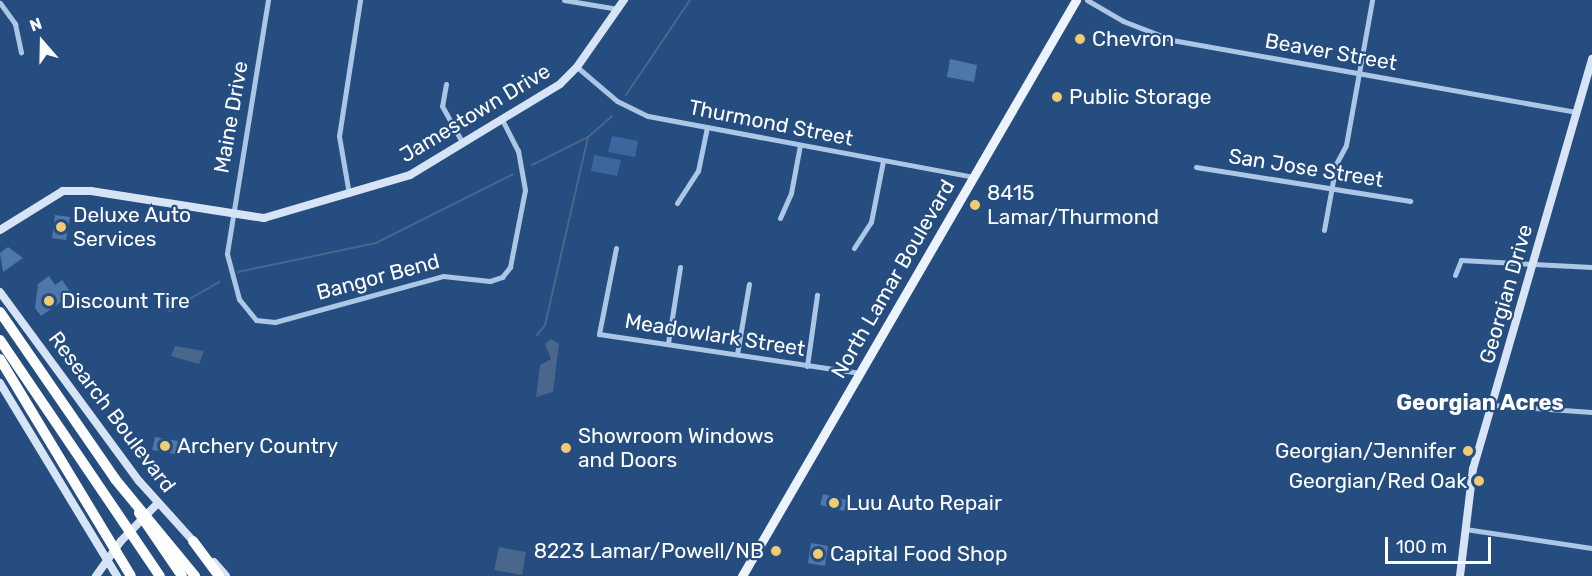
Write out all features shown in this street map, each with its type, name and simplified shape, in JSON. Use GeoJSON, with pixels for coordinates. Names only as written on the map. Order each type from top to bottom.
{"type":"FeatureCollection","features":[{"type":"Feature","properties":{"kind":"highway"},"geometry":{"type":"LineString","coordinates":[[0,312],[182,576]]}},
{"type":"Feature","properties":{"kind":"highway"},"geometry":{"type":"LineString","coordinates":[[0,340],[160,576]]}},
{"type":"Feature","properties":{"kind":"highway"},"geometry":{"type":"LineString","coordinates":[[0,359],[131,576]]}},
{"type":"Feature","properties":{"kind":"highway"},"geometry":{"type":"LineString","coordinates":[[115,478],[195,576]]}},
{"type":"Feature","properties":{"kind":"highway"},"geometry":{"type":"LineString","coordinates":[[193,541],[219,576]]}},
{"type":"Feature","properties":{"kind":"main road","name":"North Lamar Boulevard"},"geometry":{"type":"LineString","coordinates":[[742,576],[1076,0]]}},
{"type":"Feature","properties":{"kind":"street","name":"Maine Drive"},"geometry":{"type":"LineString","coordinates":[[228,240],[267,0]]}},
{"type":"Feature","properties":{"kind":"street"},"geometry":{"type":"LineString","coordinates":[[349,196],[339,136],[360,0]]}},
{"type":"Feature","properties":{"kind":"street"},"geometry":{"type":"LineString","coordinates":[[564,0],[618,9]]}},
{"type":"Feature","properties":{"kind":"street","name":"Jamestown Drive"},"geometry":{"type":"LineString","coordinates":[[0,230],[46,199],[74,190],[231,214],[280,216],[410,175],[560,84],[577,68],[624,0]]}},
{"type":"Feature","properties":{"kind":"street","name":"Beaver Street"},"geometry":{"type":"LineString","coordinates":[[1088,0],[1123,21],[1172,40],[1576,112]]}},
{"type":"Feature","properties":{"kind":"street"},"geometry":{"type":"LineString","coordinates":[[1324,230],[1330,189],[1346,145],[1372,0]]}},
{"type":"Feature","properties":{"kind":"street"},"geometry":{"type":"LineString","coordinates":[[0,3],[15,24],[21,52]]}},
{"type":"Feature","properties":{"kind":"street","name":"Georgian Drive"},"geometry":{"type":"LineString","coordinates":[[1460,576],[1473,469],[1592,59]]}},
{"type":"Feature","properties":{"kind":"street","name":"Thurmond Street"},"geometry":{"type":"LineString","coordinates":[[577,68],[635,112],[973,177]]}},
{"type":"Feature","properties":{"kind":"street"},"geometry":{"type":"LineString","coordinates":[[446,84],[442,106],[462,142]]}},
{"type":"Feature","properties":{"kind":"street","name":"Bangor Bend"},"geometry":{"type":"LineString","coordinates":[[228,240],[231,281],[245,310],[261,323],[443,276],[496,280],[510,267],[525,190],[518,151],[502,118]]}},
{"type":"Feature","properties":{"kind":"street"},"geometry":{"type":"LineString","coordinates":[[677,203],[698,171],[707,127]]}},
{"type":"Feature","properties":{"kind":"street"},"geometry":{"type":"LineString","coordinates":[[780,218],[791,193],[800,145]]}},
{"type":"Feature","properties":{"kind":"street"},"geometry":{"type":"LineString","coordinates":[[854,248],[871,222],[883,161]]}},
{"type":"Feature","properties":{"kind":"street","name":"San Jose Street"},"geometry":{"type":"LineString","coordinates":[[1196,167],[1410,201]]}},
{"type":"Feature","properties":{"kind":"street","name":"Meadowlark Street"},"geometry":{"type":"LineString","coordinates":[[616,248],[600,333],[860,373]]}},
{"type":"Feature","properties":{"kind":"street"},"geometry":{"type":"LineString","coordinates":[[1455,275],[1461,260],[1592,267]]}},
{"type":"Feature","properties":{"kind":"street"},"geometry":{"type":"LineString","coordinates":[[668,343],[680,267]]}},
{"type":"Feature","properties":{"kind":"street"},"geometry":{"type":"LineString","coordinates":[[737,354],[749,284]]}},
{"type":"Feature","properties":{"kind":"street","name":"Research Boulevard"},"geometry":{"type":"LineString","coordinates":[[0,292],[158,504],[226,576]]}},
{"type":"Feature","properties":{"kind":"street"},"geometry":{"type":"LineString","coordinates":[[807,366],[817,295]]}},
{"type":"Feature","properties":{"kind":"street"},"geometry":{"type":"LineString","coordinates":[[0,383],[117,576]]}},
{"type":"Feature","properties":{"kind":"street"},"geometry":{"type":"LineString","coordinates":[[1492,405],[1592,412]]}},
{"type":"Feature","properties":{"kind":"street"},"geometry":{"type":"LineString","coordinates":[[96,576],[107,558],[158,504]]}},
{"type":"Feature","properties":{"kind":"street"},"geometry":{"type":"LineString","coordinates":[[1465,529],[1592,548]]}},
{"type":"Feature","properties":{"kind":"shaded area"},"geometry":{"type":"Polygon","coordinates":[[[612,136],[638,141],[635,157],[608,152],[612,136]]]}},
{"type":"Feature","properties":{"kind":"shaded area"},"geometry":{"type":"Polygon","coordinates":[[[594,155],[621,160],[617,176],[591,171],[594,155]]]}},
{"type":"Feature","properties":{"kind":"shaded area"},"geometry":{"type":"Polygon","coordinates":[[[551,339],[559,344],[553,392],[536,397],[540,365],[551,359],[545,344],[551,339]]]}},
{"type":"Feature","properties":{"kind":"shaded area"},"geometry":{"type":"Polygon","coordinates":[[[175,346],[204,351],[199,364],[171,356],[175,346]]]}},
{"type":"Feature","properties":{"kind":"shaded area"},"geometry":{"type":"Polygon","coordinates":[[[499,547],[526,552],[522,575],[494,570],[499,547]]]}},
{"type":"Feature","properties":{"kind":"building"},"geometry":{"type":"Polygon","coordinates":[[[950,59],[977,65],[974,82],[947,77],[950,59]]]}},
{"type":"Feature","properties":{"kind":"building","name":"Deluxe Auto Services"},"geometry":{"type":"Polygon","coordinates":[[[55,215],[70,217],[66,240],[52,238],[55,215]]]}},
{"type":"Feature","properties":{"kind":"building"},"geometry":{"type":"Polygon","coordinates":[[[8,247],[23,258],[3,272],[0,253],[8,247]]]}},
{"type":"Feature","properties":{"kind":"building","name":"Discount Tire"},"geometry":{"type":"Polygon","coordinates":[[[49,276],[55,285],[62,280],[72,294],[41,316],[35,308],[38,284],[49,276]]]}},
{"type":"Feature","properties":{"kind":"building","name":"Archery Country"},"geometry":{"type":"Polygon","coordinates":[[[155,437],[178,441],[175,454],[152,450],[155,437]]]}},
{"type":"Feature","properties":{"kind":"building","name":"Luu Auto Repair"},"geometry":{"type":"Polygon","coordinates":[[[823,494],[847,500],[844,511],[820,505],[823,494]]]}},
{"type":"Feature","properties":{"kind":"building","name":"Capital Food Shop"},"geometry":{"type":"Polygon","coordinates":[[[811,543],[828,546],[825,566],[808,563],[811,543]]]}},
{"type":"Feature","properties":{"kind":"waterway"},"geometry":{"type":"LineString","coordinates":[[626,95],[690,0]]}},
{"type":"Feature","properties":{"kind":"waterway"},"geometry":{"type":"LineString","coordinates":[[532,165],[588,137],[612,116]]}},
{"type":"Feature","properties":{"kind":"waterway"},"geometry":{"type":"LineString","coordinates":[[537,335],[545,325],[588,137]]}},
{"type":"Feature","properties":{"kind":"waterway"},"geometry":{"type":"LineString","coordinates":[[238,272],[376,243],[513,174]]}},
{"type":"Feature","properties":{"kind":"waterway"},"geometry":{"type":"LineString","coordinates":[[169,311],[219,282]]}},
{"type":"Feature","properties":{"kind":"place","name":"Chevron"},"geometry":{"type":"Point","coordinates":[1080,39]}},
{"type":"Feature","properties":{"kind":"place","name":"Public Storage"},"geometry":{"type":"Point","coordinates":[1057,97]}},
{"type":"Feature","properties":{"kind":"place","name":"8415 Lamar/Thurmond"},"geometry":{"type":"Point","coordinates":[975,205]}},
{"type":"Feature","properties":{"kind":"place","name":"Deluxe Auto Services"},"geometry":{"type":"Point","coordinates":[61,227]}},
{"type":"Feature","properties":{"kind":"place","name":"Discount Tire"},"geometry":{"type":"Point","coordinates":[49,301]}},
{"type":"Feature","properties":{"kind":"place","name":"Archery Country"},"geometry":{"type":"Point","coordinates":[165,446]}},
{"type":"Feature","properties":{"kind":"place","name":"Showroom Windows and Doors"},"geometry":{"type":"Point","coordinates":[566,448]}},
{"type":"Feature","properties":{"kind":"place","name":"Georgian/Jennifer"},"geometry":{"type":"Point","coordinates":[1468,451]}},
{"type":"Feature","properties":{"kind":"place","name":"Georgian/Red Oak"},"geometry":{"type":"Point","coordinates":[1479,481]}},
{"type":"Feature","properties":{"kind":"place","name":"Luu Auto Repair"},"geometry":{"type":"Point","coordinates":[834,503]}},
{"type":"Feature","properties":{"kind":"place","name":"8223 Lamar/Powell/NB"},"geometry":{"type":"Point","coordinates":[776,551]}},
{"type":"Feature","properties":{"kind":"place","name":"Capital Food Shop"},"geometry":{"type":"Point","coordinates":[818,554]}},
{"type":"Feature","properties":{"kind":"district","name":"Georgian Acres"},"geometry":{"type":"Point","coordinates":[1480,403]}}]}
